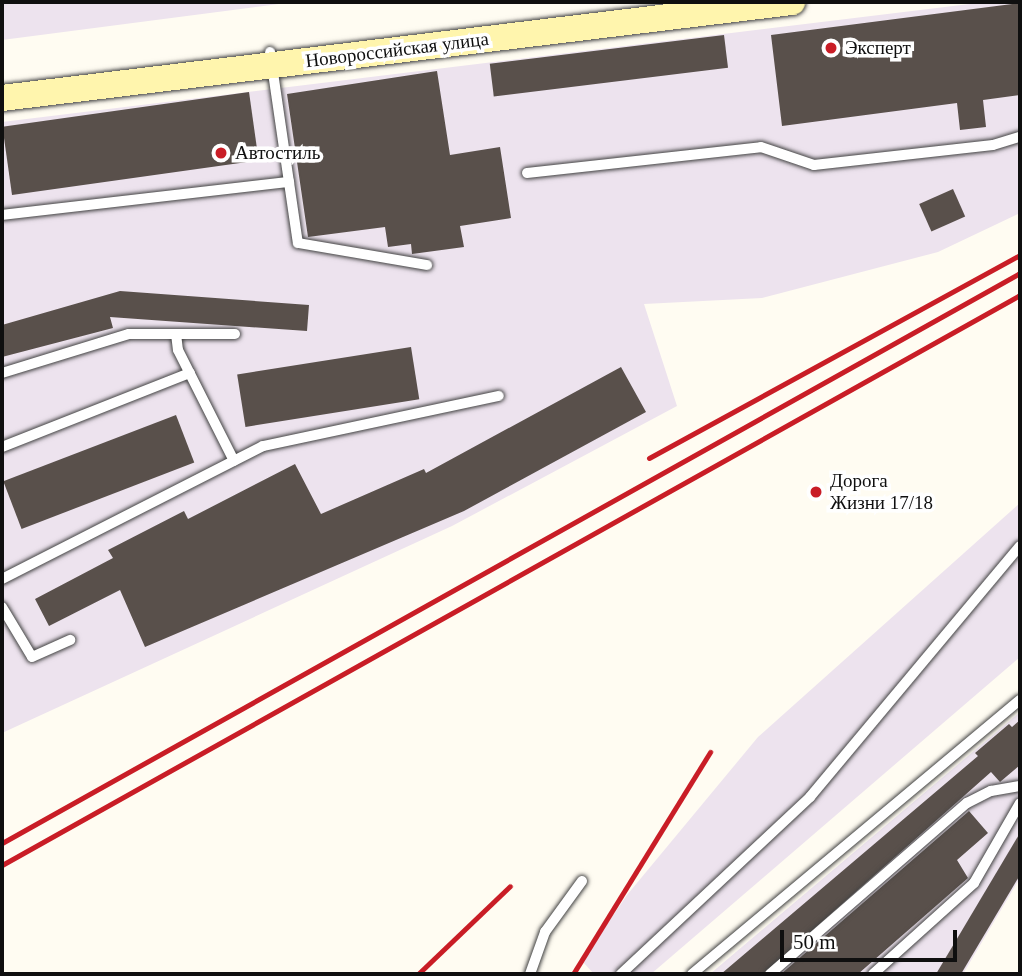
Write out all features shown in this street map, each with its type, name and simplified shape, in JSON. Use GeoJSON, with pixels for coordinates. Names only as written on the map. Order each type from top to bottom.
{"type":"FeatureCollection","features":[{"type":"Feature","properties":{"kind":"main road","name":"Новороссийская улица"},"geometry":{"type":"LineString","coordinates":[[2,97],[683,2]]}},
{"type":"Feature","properties":{"kind":"main road","name":"Новороссийская улица"},"geometry":{"type":"LineString","coordinates":[[2,84],[792,2]]}},
{"type":"Feature","properties":{"kind":"lane"},"geometry":{"type":"LineString","coordinates":[[271,58],[298,243],[427,265]]}},
{"type":"Feature","properties":{"kind":"lane"},"geometry":{"type":"LineString","coordinates":[[527,173],[761,146],[814,165],[993,145],[1020,137]]}},
{"type":"Feature","properties":{"kind":"lane"},"geometry":{"type":"LineString","coordinates":[[2,215],[289,182]]}},
{"type":"Feature","properties":{"kind":"lane"},"geometry":{"type":"LineString","coordinates":[[2,373],[130,334],[235,334]]}},
{"type":"Feature","properties":{"kind":"lane"},"geometry":{"type":"LineString","coordinates":[[176,334],[190,373],[234,461]]}},
{"type":"Feature","properties":{"kind":"lane"},"geometry":{"type":"LineString","coordinates":[[2,447],[190,373]]}},
{"type":"Feature","properties":{"kind":"lane"},"geometry":{"type":"LineString","coordinates":[[2,579],[263,446],[499,396]]}},
{"type":"Feature","properties":{"kind":"lane"},"geometry":{"type":"LineString","coordinates":[[621,974],[810,797],[1020,546]]}},
{"type":"Feature","properties":{"kind":"lane"},"geometry":{"type":"LineString","coordinates":[[2,607],[32,657],[70,640]]}},
{"type":"Feature","properties":{"kind":"lane"},"geometry":{"type":"LineString","coordinates":[[692,974],[1020,700]]}},
{"type":"Feature","properties":{"kind":"lane"},"geometry":{"type":"LineString","coordinates":[[770,974],[967,803],[991,791],[1020,786]]}},
{"type":"Feature","properties":{"kind":"lane"},"geometry":{"type":"LineString","coordinates":[[873,974],[974,883],[1020,803]]}},
{"type":"Feature","properties":{"kind":"lane"},"geometry":{"type":"LineString","coordinates":[[530,974],[545,932],[582,881]]}},
{"type":"Feature","properties":{"kind":"shaded area"},"geometry":{"type":"Polygon","coordinates":[[[2,2],[294,2],[2,40],[2,2]]]}},
{"type":"Feature","properties":{"kind":"shaded area"},"geometry":{"type":"Polygon","coordinates":[[[986,2],[1020,2],[1020,213],[938,252],[762,298],[644,304],[677,406],[452,526],[2,733],[2,122],[986,2]]]}},
{"type":"Feature","properties":{"kind":"shaded area"},"geometry":{"type":"Polygon","coordinates":[[[1020,503],[1020,657],[651,974],[594,974],[582,961],[627,895],[758,737],[1020,503]]]}},
{"type":"Feature","properties":{"kind":"shaded area"},"geometry":{"type":"Polygon","coordinates":[[[1020,712],[1020,878],[963,974],[710,974],[1020,712]]]}},
{"type":"Feature","properties":{"kind":"building"},"geometry":{"type":"Polygon","coordinates":[[[1020,3],[1020,95],[983,100],[986,127],[960,130],[957,103],[782,126],[771,35],[1020,3]]]}},
{"type":"Feature","properties":{"kind":"building"},"geometry":{"type":"Polygon","coordinates":[[[724,35],[728,68],[494,97],[490,64],[724,35]]]}},
{"type":"Feature","properties":{"kind":"building"},"geometry":{"type":"Polygon","coordinates":[[[437,71],[450,155],[500,147],[511,218],[460,226],[464,247],[412,254],[411,244],[388,247],[385,227],[308,237],[287,94],[437,71]]]}},
{"type":"Feature","properties":{"kind":"building"},"geometry":{"type":"Polygon","coordinates":[[[249,92],[259,160],[12,195],[2,127],[249,92]]]}},
{"type":"Feature","properties":{"kind":"building"},"geometry":{"type":"Polygon","coordinates":[[[953,189],[965,216],[931,231],[919,204],[953,189]]]}},
{"type":"Feature","properties":{"kind":"building"},"geometry":{"type":"Polygon","coordinates":[[[120,291],[309,305],[307,331],[110,317],[113,328],[2,357],[2,325],[120,291]]]}},
{"type":"Feature","properties":{"kind":"building"},"geometry":{"type":"Polygon","coordinates":[[[411,347],[419,399],[245,427],[237,375],[411,347]]]}},
{"type":"Feature","properties":{"kind":"building"},"geometry":{"type":"Polygon","coordinates":[[[621,367],[646,412],[464,511],[145,647],[120,590],[49,626],[35,599],[113,558],[108,550],[184,511],[188,519],[295,464],[321,514],[424,469],[426,473],[621,367]]]}},
{"type":"Feature","properties":{"kind":"building"},"geometry":{"type":"Polygon","coordinates":[[[176,415],[194,463],[22,529],[3,481],[176,415]]]}},
{"type":"Feature","properties":{"kind":"building"},"geometry":{"type":"Polygon","coordinates":[[[1020,720],[1020,765],[1000,782],[991,772],[763,974],[721,974],[978,756],[975,753],[1009,724],[1012,727],[1020,720]]]}},
{"type":"Feature","properties":{"kind":"building"},"geometry":{"type":"Polygon","coordinates":[[[969,811],[988,833],[957,860],[968,878],[858,974],[781,974],[969,811]]]}},
{"type":"Feature","properties":{"kind":"building"},"geometry":{"type":"Polygon","coordinates":[[[1020,833],[1020,875],[961,974],[936,974],[1020,833]]]}},
{"type":"Feature","properties":{"kind":"railway"},"geometry":{"type":"LineString","coordinates":[[649,458],[1020,255]]}},
{"type":"Feature","properties":{"kind":"railway"},"geometry":{"type":"LineString","coordinates":[[2,843],[1020,273]]}},
{"type":"Feature","properties":{"kind":"railway"},"geometry":{"type":"LineString","coordinates":[[2,865],[1020,295]]}},
{"type":"Feature","properties":{"kind":"railway"},"geometry":{"type":"LineString","coordinates":[[573,974],[710,752]]}},
{"type":"Feature","properties":{"kind":"railway"},"geometry":{"type":"LineString","coordinates":[[418,974],[510,886]]}},
{"type":"Feature","properties":{"kind":"place","name":"Эксперт"},"geometry":{"type":"Point","coordinates":[831,48]}},
{"type":"Feature","properties":{"kind":"place","name":"Автостиль"},"geometry":{"type":"Point","coordinates":[221,153]}},
{"type":"Feature","properties":{"kind":"place","name":"Дорога Жизни 17/18"},"geometry":{"type":"Point","coordinates":[816,492]}}]}
